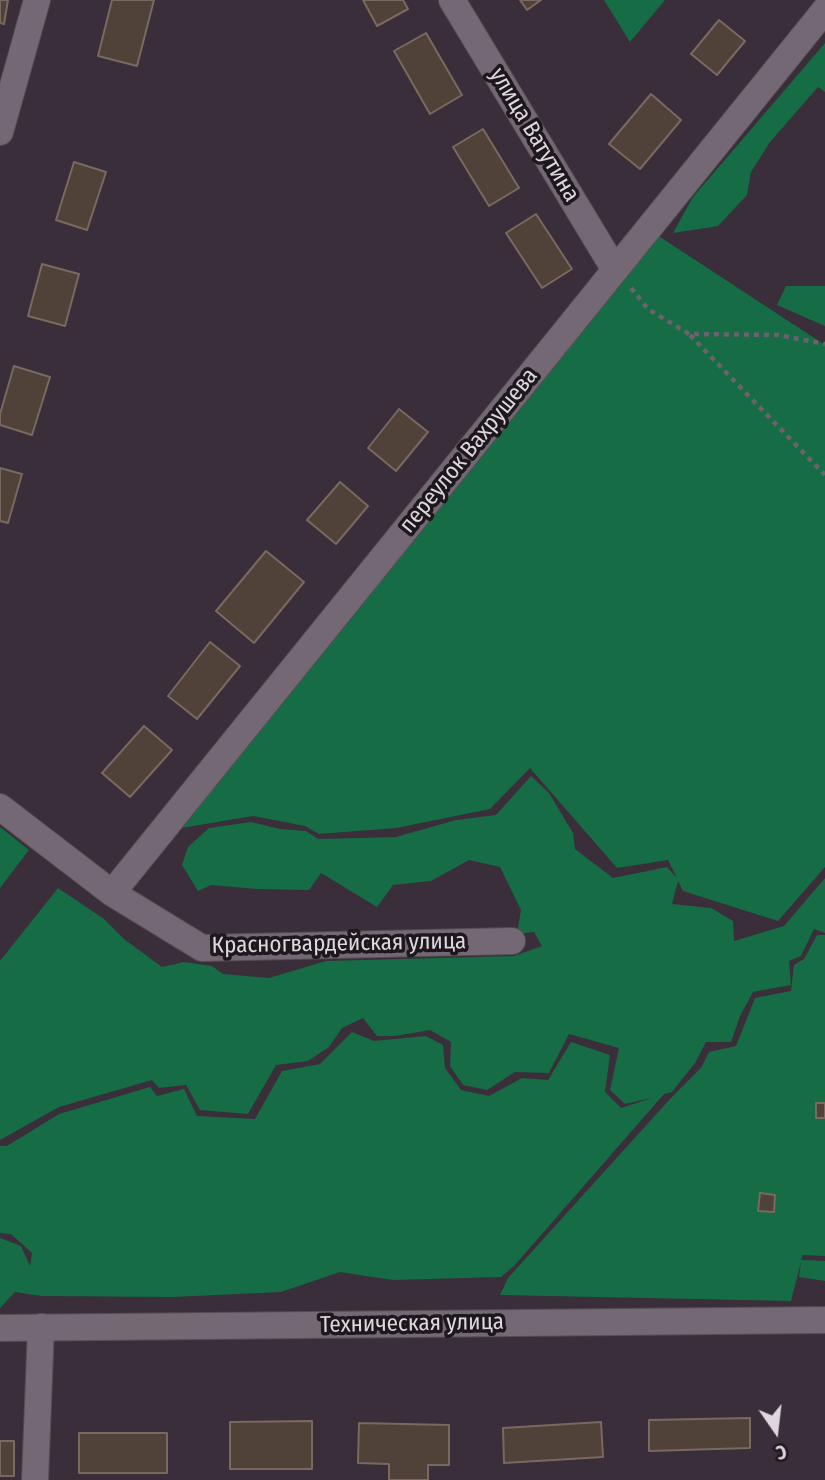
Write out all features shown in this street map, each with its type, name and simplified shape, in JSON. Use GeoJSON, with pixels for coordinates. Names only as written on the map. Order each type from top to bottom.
{"type":"FeatureCollection","features":[{"type":"Feature","properties":{"kind":"street"},"geometry":{"type":"LineString","coordinates":[[0,132],[37,0]]}},
{"type":"Feature","properties":{"kind":"street","name":"улица Ватутина"},"geometry":{"type":"LineString","coordinates":[[452,0],[615,270]]}},
{"type":"Feature","properties":{"kind":"street","name":"переулок Вахрушева"},"geometry":{"type":"LineString","coordinates":[[112,893],[825,10]]}},
{"type":"Feature","properties":{"kind":"street","name":"Красногвардейская улица"},"geometry":{"type":"LineString","coordinates":[[0,807],[112,893],[202,948],[512,941]]}},
{"type":"Feature","properties":{"kind":"street","name":"Техническая улица"},"geometry":{"type":"LineString","coordinates":[[0,1328],[825,1320]]}},
{"type":"Feature","properties":{"kind":"street"},"geometry":{"type":"LineString","coordinates":[[35,1480],[41,1327]]}},
{"type":"Feature","properties":{"kind":"path"},"geometry":{"type":"LineString","coordinates":[[615,270],[648,310],[689,334],[825,475]]}},
{"type":"Feature","properties":{"kind":"path"},"geometry":{"type":"LineString","coordinates":[[689,334],[778,335],[825,344]]}},
{"type":"Feature","properties":{"kind":"green space"},"geometry":{"type":"Polygon","coordinates":[[[604,0],[665,0],[630,42],[604,0]]]}},
{"type":"Feature","properties":{"kind":"green space"},"geometry":{"type":"Polygon","coordinates":[[[825,43],[825,92],[818,87],[770,142],[751,172],[747,195],[718,226],[673,233],[693,197],[825,43]]]}},
{"type":"Feature","properties":{"kind":"green space"},"geometry":{"type":"Polygon","coordinates":[[[657,235],[825,345],[825,867],[778,921],[683,891],[678,881],[672,904],[711,908],[733,921],[734,941],[784,926],[825,878],[825,933],[814,929],[801,956],[789,961],[791,985],[753,992],[740,1016],[731,1042],[706,1042],[695,1063],[672,1092],[664,1094],[514,1266],[501,1277],[393,1280],[340,1272],[281,1292],[173,1297],[41,1296],[15,1292],[0,1308],[0,1238],[21,1246],[30,1266],[32,1253],[11,1234],[0,1233],[0,1146],[7,1146],[59,1114],[150,1087],[157,1096],[184,1089],[197,1116],[255,1119],[282,1071],[320,1064],[352,1032],[374,1041],[426,1036],[443,1045],[445,1068],[461,1090],[489,1096],[522,1078],[548,1080],[571,1042],[610,1055],[605,1092],[621,1108],[652,1098],[625,1104],[610,1090],[619,1048],[569,1034],[549,1073],[515,1072],[487,1090],[463,1085],[450,1066],[451,1042],[430,1030],[377,1036],[363,1018],[342,1028],[329,1047],[308,1061],[276,1065],[248,1114],[200,1110],[186,1085],[159,1088],[152,1080],[59,1107],[0,1140],[0,961],[58,888],[104,919],[124,939],[162,967],[184,962],[212,966],[223,974],[269,978],[326,961],[514,956],[542,946],[534,932],[517,934],[521,910],[500,867],[469,860],[431,881],[393,885],[377,907],[321,873],[309,890],[211,885],[198,891],[182,865],[188,847],[209,828],[251,822],[280,829],[306,831],[318,839],[396,837],[456,820],[496,815],[531,776],[549,793],[573,833],[575,849],[613,878],[667,867],[677,878],[668,860],[617,868],[530,768],[490,809],[396,828],[319,834],[305,826],[253,816],[175,829],[657,235]]]}},
{"type":"Feature","properties":{"kind":"green space"},"geometry":{"type":"Polygon","coordinates":[[[786,286],[825,286],[825,326],[777,305],[786,286]]]}},
{"type":"Feature","properties":{"kind":"green space"},"geometry":{"type":"Polygon","coordinates":[[[0,827],[29,850],[0,888],[0,827]]]}},
{"type":"Feature","properties":{"kind":"green space"},"geometry":{"type":"Polygon","coordinates":[[[817,935],[825,935],[825,1256],[803,1255],[801,1260],[825,1261],[825,1281],[799,1277],[801,1262],[791,1301],[500,1295],[508,1278],[701,1068],[709,1052],[736,1046],[755,998],[791,991],[794,965],[804,959],[817,935]]]}},
{"type":"Feature","properties":{"kind":"building"},"geometry":{"type":"Polygon","coordinates":[[[0,0],[8,0],[4,24],[0,23],[0,0]]]}},
{"type":"Feature","properties":{"kind":"building"},"geometry":{"type":"Polygon","coordinates":[[[112,0],[154,0],[137,66],[98,56],[112,0]]]}},
{"type":"Feature","properties":{"kind":"building"},"geometry":{"type":"Polygon","coordinates":[[[363,0],[403,0],[408,9],[377,26],[363,0]]]}},
{"type":"Feature","properties":{"kind":"building"},"geometry":{"type":"Polygon","coordinates":[[[520,0],[541,0],[527,10],[520,0]]]}},
{"type":"Feature","properties":{"kind":"building"},"geometry":{"type":"Polygon","coordinates":[[[719,20],[745,41],[717,75],[691,54],[719,20]]]}},
{"type":"Feature","properties":{"kind":"building"},"geometry":{"type":"Polygon","coordinates":[[[426,33],[462,95],[430,114],[394,51],[426,33]]]}},
{"type":"Feature","properties":{"kind":"building"},"geometry":{"type":"Polygon","coordinates":[[[651,94],[681,120],[640,169],[609,144],[651,94]]]}},
{"type":"Feature","properties":{"kind":"building"},"geometry":{"type":"Polygon","coordinates":[[[483,129],[519,188],[489,206],[453,147],[483,129]]]}},
{"type":"Feature","properties":{"kind":"building"},"geometry":{"type":"Polygon","coordinates":[[[74,162],[106,172],[87,230],[56,220],[74,162]]]}},
{"type":"Feature","properties":{"kind":"building"},"geometry":{"type":"Polygon","coordinates":[[[536,214],[572,269],[542,288],[506,233],[536,214]]]}},
{"type":"Feature","properties":{"kind":"building"},"geometry":{"type":"Polygon","coordinates":[[[42,264],[79,274],[65,326],[28,316],[42,264]]]}},
{"type":"Feature","properties":{"kind":"building"},"geometry":{"type":"Polygon","coordinates":[[[14,366],[50,377],[32,435],[0,425],[0,414],[14,366]]]}},
{"type":"Feature","properties":{"kind":"building"},"geometry":{"type":"Polygon","coordinates":[[[399,409],[428,432],[396,471],[368,448],[399,409]]]}},
{"type":"Feature","properties":{"kind":"building"},"geometry":{"type":"Polygon","coordinates":[[[0,468],[22,474],[8,523],[0,521],[0,468]]]}},
{"type":"Feature","properties":{"kind":"building"},"geometry":{"type":"Polygon","coordinates":[[[340,482],[368,506],[336,544],[307,520],[340,482]]]}},
{"type":"Feature","properties":{"kind":"building"},"geometry":{"type":"Polygon","coordinates":[[[266,551],[304,582],[254,643],[216,611],[266,551]]]}},
{"type":"Feature","properties":{"kind":"building"},"geometry":{"type":"Polygon","coordinates":[[[210,642],[240,666],[197,719],[168,696],[210,642]]]}},
{"type":"Feature","properties":{"kind":"building"},"geometry":{"type":"Polygon","coordinates":[[[144,726],[172,750],[130,797],[102,773],[144,726]]]}},
{"type":"Feature","properties":{"kind":"building"},"geometry":{"type":"Polygon","coordinates":[[[816,1103],[825,1103],[825,1118],[816,1118],[816,1103]]]}},
{"type":"Feature","properties":{"kind":"building"},"geometry":{"type":"Polygon","coordinates":[[[760,1193],[775,1195],[774,1212],[758,1211],[760,1193]]]}},
{"type":"Feature","properties":{"kind":"building"},"geometry":{"type":"Polygon","coordinates":[[[750,1418],[750,1448],[649,1451],[649,1420],[750,1418]]]}},
{"type":"Feature","properties":{"kind":"building"},"geometry":{"type":"Polygon","coordinates":[[[312,1421],[312,1469],[230,1469],[230,1422],[312,1421]]]}},
{"type":"Feature","properties":{"kind":"building"},"geometry":{"type":"Polygon","coordinates":[[[601,1422],[603,1457],[504,1463],[503,1428],[601,1422]]]}},
{"type":"Feature","properties":{"kind":"building"},"geometry":{"type":"Polygon","coordinates":[[[359,1423],[449,1425],[449,1465],[428,1465],[428,1480],[389,1480],[389,1464],[358,1463],[359,1423]]]}},
{"type":"Feature","properties":{"kind":"building"},"geometry":{"type":"Polygon","coordinates":[[[79,1433],[167,1433],[167,1473],[79,1473],[79,1433]]]}},
{"type":"Feature","properties":{"kind":"building"},"geometry":{"type":"Polygon","coordinates":[[[0,1441],[14,1441],[14,1476],[0,1476],[0,1441]]]}}]}
